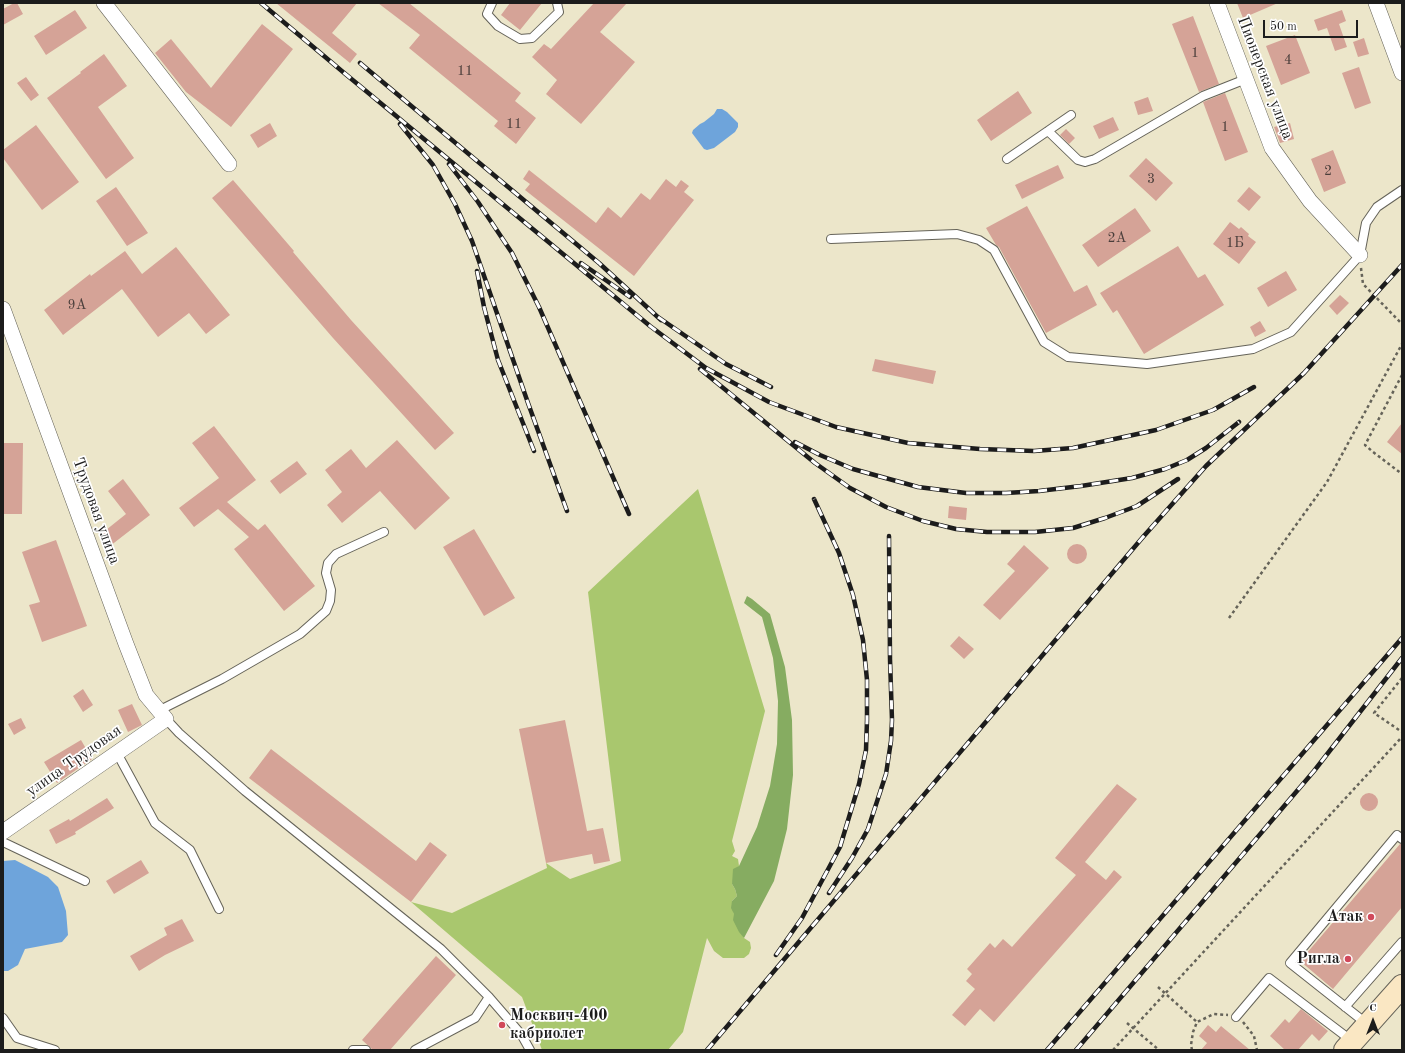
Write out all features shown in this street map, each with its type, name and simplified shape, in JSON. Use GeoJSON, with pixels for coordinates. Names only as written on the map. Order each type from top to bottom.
{"type":"FeatureCollection","features":[{"type":"Feature","properties":{"kind":"main road"},"geometry":{"type":"LineString","coordinates":[[1349,1046],[1402,986]]}},
{"type":"Feature","properties":{"kind":"street"},"geometry":{"type":"LineString","coordinates":[[104,3],[229,164]]}},
{"type":"Feature","properties":{"kind":"street","name":"Пионерская улица"},"geometry":{"type":"LineString","coordinates":[[1217,3],[1272,148],[1310,201],[1360,255]]}},
{"type":"Feature","properties":{"kind":"street"},"geometry":{"type":"LineString","coordinates":[[1376,3],[1402,73]]}},
{"type":"Feature","properties":{"kind":"street","name":"Трудовая улица"},"geometry":{"type":"LineString","coordinates":[[3,309],[146,695],[163,715]]}},
{"type":"Feature","properties":{"kind":"street","name":"улица Трудовая"},"geometry":{"type":"LineString","coordinates":[[3,832],[117,753],[163,715]]}},
{"type":"Feature","properties":{"kind":"lane"},"geometry":{"type":"LineString","coordinates":[[492,3],[487,14],[498,26],[520,39],[532,38],[559,12],[557,3]]}},
{"type":"Feature","properties":{"kind":"lane"},"geometry":{"type":"LineString","coordinates":[[1048,131],[1078,160],[1084,162],[1095,159],[1203,96],[1246,79]]}},
{"type":"Feature","properties":{"kind":"lane"},"geometry":{"type":"LineString","coordinates":[[1007,159],[1071,115]]}},
{"type":"Feature","properties":{"kind":"lane"},"geometry":{"type":"LineString","coordinates":[[831,239],[957,234],[979,240],[994,250],[1044,342],[1068,356],[1147,364],[1253,349],[1291,332],[1360,255],[1366,223],[1377,207],[1402,190]]}},
{"type":"Feature","properties":{"kind":"lane"},"geometry":{"type":"LineString","coordinates":[[384,532],[336,554],[328,563],[326,573],[330,590],[330,601],[326,611],[300,634],[163,715],[179,733],[245,791],[442,949],[489,997],[521,1034],[530,1050]]}},
{"type":"Feature","properties":{"kind":"lane"},"geometry":{"type":"LineString","coordinates":[[117,753],[155,822],[190,850],[219,909]]}},
{"type":"Feature","properties":{"kind":"lane"},"geometry":{"type":"LineString","coordinates":[[1367,1025],[1290,963],[1400,834]]}},
{"type":"Feature","properties":{"kind":"lane"},"geometry":{"type":"LineString","coordinates":[[3,842],[85,881]]}},
{"type":"Feature","properties":{"kind":"lane"},"geometry":{"type":"LineString","coordinates":[[1345,1007],[1402,942]]}},
{"type":"Feature","properties":{"kind":"lane"},"geometry":{"type":"LineString","coordinates":[[1236,1017],[1269,978],[1349,1046]]}},
{"type":"Feature","properties":{"kind":"lane"},"geometry":{"type":"LineString","coordinates":[[415,1050],[475,1018],[489,997]]}},
{"type":"Feature","properties":{"kind":"lane"},"geometry":{"type":"LineString","coordinates":[[3,1018],[17,1038],[55,1050]]}},
{"type":"Feature","properties":{"kind":"lane"},"geometry":{"type":"LineString","coordinates":[[353,1050],[366,1050]]}},
{"type":"Feature","properties":{"kind":"path"},"geometry":{"type":"LineString","coordinates":[[1360,255],[1363,284],[1402,324]]}},
{"type":"Feature","properties":{"kind":"path"},"geometry":{"type":"LineString","coordinates":[[1229,618],[1327,482],[1402,344]]}},
{"type":"Feature","properties":{"kind":"path"},"geometry":{"type":"LineString","coordinates":[[1402,375],[1365,445],[1402,474]]}},
{"type":"Feature","properties":{"kind":"path"},"geometry":{"type":"LineString","coordinates":[[1402,678],[1374,713],[1402,732]]}},
{"type":"Feature","properties":{"kind":"path"},"geometry":{"type":"LineString","coordinates":[[1113,1050],[1402,737]]}},
{"type":"Feature","properties":{"kind":"path"},"geometry":{"type":"LineString","coordinates":[[1158,987],[1197,1022],[1193,1032],[1191,1045],[1192,1050]]}},
{"type":"Feature","properties":{"kind":"path"},"geometry":{"type":"LineString","coordinates":[[1128,1023],[1159,1050]]}},
{"type":"Feature","properties":{"kind":"green space"},"geometry":{"type":"Polygon","coordinates":[[[698,489],[765,711],[732,841],[735,851],[732,856],[738,859],[739,866],[732,884],[737,896],[732,901],[734,914],[744,938],[750,942],[751,948],[749,954],[744,958],[723,958],[714,951],[707,938],[683,1032],[668,1050],[542,1050],[522,997],[411,902],[452,913],[547,868],[546,863],[570,879],[621,861],[588,592],[698,489]]]}},
{"type":"Feature","properties":{"kind":"green space"},"geometry":{"type":"Polygon","coordinates":[[[747,596],[770,614],[785,667],[792,720],[793,775],[787,829],[774,881],[744,938],[733,920],[734,914],[731,908],[732,901],[737,896],[732,884],[733,869],[739,866],[757,827],[770,786],[777,744],[778,701],[773,658],[762,617],[744,603],[747,596]]]}},
{"type":"Feature","properties":{"kind":"water"},"geometry":{"type":"Polygon","coordinates":[[[717,109],[722,109],[727,112],[738,123],[738,127],[735,132],[714,148],[707,150],[704,149],[692,133],[693,130],[714,114],[717,109]]]}},
{"type":"Feature","properties":{"kind":"water"},"geometry":{"type":"Polygon","coordinates":[[[15,860],[48,877],[58,887],[66,911],[68,935],[62,942],[25,949],[18,965],[8,971],[3,971],[3,861],[15,860]]]}},
{"type":"Feature","properties":{"kind":"building"},"geometry":{"type":"Polygon","coordinates":[[[17,3],[23,14],[3,25],[3,9],[17,3]]]}},
{"type":"Feature","properties":{"kind":"building"},"geometry":{"type":"Polygon","coordinates":[[[276,3],[357,3],[332,33],[357,54],[350,63],[276,3]]]}},
{"type":"Feature","properties":{"kind":"building"},"geometry":{"type":"Polygon","coordinates":[[[378,3],[409,3],[521,93],[515,101],[536,118],[516,144],[494,126],[498,121],[409,48],[420,35],[378,3]]]}},
{"type":"Feature","properties":{"kind":"building"},"geometry":{"type":"Polygon","coordinates":[[[510,3],[542,3],[520,30],[501,15],[510,3]]]}},
{"type":"Feature","properties":{"kind":"building"},"geometry":{"type":"Polygon","coordinates":[[[594,3],[627,3],[600,32],[635,62],[581,124],[546,94],[557,80],[532,57],[544,44],[551,49],[594,3]]]}},
{"type":"Feature","properties":{"kind":"building"},"geometry":{"type":"Polygon","coordinates":[[[1237,3],[1278,3],[1243,18],[1237,3]]]}},
{"type":"Feature","properties":{"kind":"building"},"geometry":{"type":"Polygon","coordinates":[[[75,10],[87,28],[46,55],[34,36],[75,10]]]}},
{"type":"Feature","properties":{"kind":"building"},"geometry":{"type":"Polygon","coordinates":[[[1342,10],[1346,21],[1339,24],[1347,47],[1335,51],[1327,28],[1318,31],[1314,20],[1342,10]]]}},
{"type":"Feature","properties":{"kind":"building"},"geometry":{"type":"Polygon","coordinates":[[[1193,16],[1219,84],[1199,92],[1172,24],[1193,16]]]}},
{"type":"Feature","properties":{"kind":"building"},"geometry":{"type":"Polygon","coordinates":[[[262,24],[293,49],[231,127],[186,92],[155,53],[171,39],[211,88],[262,24]]]}},
{"type":"Feature","properties":{"kind":"building"},"geometry":{"type":"Polygon","coordinates":[[[1295,35],[1310,73],[1281,85],[1266,46],[1295,35]]]}},
{"type":"Feature","properties":{"kind":"building"},"geometry":{"type":"Polygon","coordinates":[[[1364,38],[1369,54],[1358,57],[1353,42],[1364,38]]]}},
{"type":"Feature","properties":{"kind":"building"},"geometry":{"type":"Polygon","coordinates":[[[104,54],[127,86],[98,107],[134,158],[106,179],[47,98],[104,54]]]}},
{"type":"Feature","properties":{"kind":"building"},"geometry":{"type":"Polygon","coordinates":[[[1359,67],[1371,103],[1355,109],[1342,73],[1359,67]]]}},
{"type":"Feature","properties":{"kind":"building"},"geometry":{"type":"Polygon","coordinates":[[[26,77],[39,95],[31,101],[17,83],[26,77]]]}},
{"type":"Feature","properties":{"kind":"building"},"geometry":{"type":"Polygon","coordinates":[[[1018,91],[1032,113],[991,141],[977,120],[1018,91]]]}},
{"type":"Feature","properties":{"kind":"building"},"geometry":{"type":"Polygon","coordinates":[[[1225,93],[1248,152],[1225,161],[1203,102],[1225,93]]]}},
{"type":"Feature","properties":{"kind":"building"},"geometry":{"type":"Polygon","coordinates":[[[1148,97],[1153,111],[1138,115],[1134,102],[1148,97]]]}},
{"type":"Feature","properties":{"kind":"building"},"geometry":{"type":"Polygon","coordinates":[[[1113,117],[1119,130],[1099,139],[1093,126],[1113,117]]]}},
{"type":"Feature","properties":{"kind":"building"},"geometry":{"type":"Polygon","coordinates":[[[270,123],[277,136],[258,148],[250,135],[270,123]]]}},
{"type":"Feature","properties":{"kind":"building"},"geometry":{"type":"Polygon","coordinates":[[[1290,123],[1294,139],[1280,143],[1274,127],[1290,123]]]}},
{"type":"Feature","properties":{"kind":"building"},"geometry":{"type":"Polygon","coordinates":[[[36,125],[79,182],[42,210],[3,158],[3,150],[36,125]]]}},
{"type":"Feature","properties":{"kind":"building"},"geometry":{"type":"Polygon","coordinates":[[[1066,129],[1075,138],[1069,144],[1060,135],[1066,129]]]}},
{"type":"Feature","properties":{"kind":"building"},"geometry":{"type":"Polygon","coordinates":[[[1333,150],[1346,183],[1324,192],[1311,159],[1333,150]]]}},
{"type":"Feature","properties":{"kind":"building"},"geometry":{"type":"Polygon","coordinates":[[[1146,158],[1173,183],[1156,201],[1129,176],[1146,158]]]}},
{"type":"Feature","properties":{"kind":"building"},"geometry":{"type":"Polygon","coordinates":[[[1058,165],[1064,178],[1022,199],[1015,185],[1058,165]]]}},
{"type":"Feature","properties":{"kind":"building"},"geometry":{"type":"Polygon","coordinates":[[[529,170],[596,223],[608,207],[621,218],[641,193],[650,200],[666,179],[676,187],[681,180],[689,186],[684,192],[694,200],[634,276],[525,190],[530,184],[523,179],[529,170]]]}},
{"type":"Feature","properties":{"kind":"building"},"geometry":{"type":"Polygon","coordinates":[[[233,180],[351,320],[454,433],[435,450],[333,338],[212,198],[233,180]]]}},
{"type":"Feature","properties":{"kind":"building"},"geometry":{"type":"Polygon","coordinates":[[[116,187],[148,233],[127,246],[96,201],[116,187]]]}},
{"type":"Feature","properties":{"kind":"building"},"geometry":{"type":"Polygon","coordinates":[[[1249,187],[1261,197],[1249,211],[1237,201],[1249,187]]]}},
{"type":"Feature","properties":{"kind":"building"},"geometry":{"type":"Polygon","coordinates":[[[1027,206],[1074,292],[1087,285],[1097,305],[1046,333],[999,247],[996,245],[986,228],[1027,206]]]}},
{"type":"Feature","properties":{"kind":"building"},"geometry":{"type":"Polygon","coordinates":[[[1135,208],[1151,231],[1098,267],[1082,245],[1135,208]]]}},
{"type":"Feature","properties":{"kind":"building"},"geometry":{"type":"Polygon","coordinates":[[[1230,222],[1239,229],[1241,227],[1249,234],[1248,236],[1256,242],[1239,264],[1213,244],[1230,222]]]}},
{"type":"Feature","properties":{"kind":"building"},"geometry":{"type":"Polygon","coordinates":[[[1178,246],[1198,278],[1205,274],[1224,305],[1144,354],[1117,310],[1113,313],[1100,293],[1178,246]]]}},
{"type":"Feature","properties":{"kind":"building"},"geometry":{"type":"Polygon","coordinates":[[[176,247],[230,315],[206,334],[189,313],[158,337],[122,289],[63,335],[44,310],[90,274],[91,276],[125,251],[142,274],[176,247]]]}},
{"type":"Feature","properties":{"kind":"building"},"geometry":{"type":"Polygon","coordinates":[[[1286,271],[1297,290],[1268,307],[1257,288],[1286,271]]]}},
{"type":"Feature","properties":{"kind":"building"},"geometry":{"type":"Polygon","coordinates":[[[1340,295],[1349,303],[1337,315],[1329,306],[1340,295]]]}},
{"type":"Feature","properties":{"kind":"building"},"geometry":{"type":"Polygon","coordinates":[[[1260,321],[1266,331],[1255,337],[1250,327],[1260,321]]]}},
{"type":"Feature","properties":{"kind":"building"},"geometry":{"type":"Polygon","coordinates":[[[875,359],[936,371],[933,384],[872,371],[875,359]]]}},
{"type":"Feature","properties":{"kind":"building"},"geometry":{"type":"Polygon","coordinates":[[[1402,423],[1402,454],[1387,442],[1402,423]]]}},
{"type":"Feature","properties":{"kind":"building"},"geometry":{"type":"Polygon","coordinates":[[[214,426],[256,480],[227,502],[258,530],[265,524],[315,586],[284,611],[234,549],[249,537],[218,509],[194,527],[179,508],[219,478],[192,443],[214,426]]]}},
{"type":"Feature","properties":{"kind":"building"},"geometry":{"type":"Polygon","coordinates":[[[397,440],[450,498],[415,530],[380,491],[342,523],[327,505],[342,492],[325,470],[351,449],[366,468],[397,440]]]}},
{"type":"Feature","properties":{"kind":"building"},"geometry":{"type":"Polygon","coordinates":[[[3,443],[23,443],[22,514],[3,514],[3,443]]]}},
{"type":"Feature","properties":{"kind":"building"},"geometry":{"type":"Polygon","coordinates":[[[297,461],[307,474],[280,494],[270,481],[297,461]]]}},
{"type":"Feature","properties":{"kind":"building"},"geometry":{"type":"Polygon","coordinates":[[[123,479],[150,515],[110,546],[101,534],[126,514],[108,491],[123,479]]]}},
{"type":"Feature","properties":{"kind":"building"},"geometry":{"type":"Polygon","coordinates":[[[949,506],[967,508],[966,520],[948,518],[949,506]]]}},
{"type":"Feature","properties":{"kind":"building"},"geometry":{"type":"Polygon","coordinates":[[[474,529],[515,598],[484,616],[443,547],[474,529]]]}},
{"type":"Feature","properties":{"kind":"building"},"geometry":{"type":"Polygon","coordinates":[[[56,540],[87,626],[42,642],[29,605],[40,602],[22,552],[56,540]]]}},
{"type":"Feature","properties":{"kind":"building"},"geometry":{"type":"Polygon","coordinates":[[[1077,544],[1084,547],[1087,554],[1084,561],[1077,564],[1070,561],[1067,554],[1070,547],[1077,544]]]}},
{"type":"Feature","properties":{"kind":"building"},"geometry":{"type":"Polygon","coordinates":[[[1024,545],[1049,568],[1000,620],[983,605],[1015,571],[1007,564],[1024,545]]]}},
{"type":"Feature","properties":{"kind":"building"},"geometry":{"type":"Polygon","coordinates":[[[959,636],[974,649],[964,659],[950,646],[959,636]]]}},
{"type":"Feature","properties":{"kind":"building"},"geometry":{"type":"Polygon","coordinates":[[[83,689],[93,705],[83,712],[73,696],[83,689]]]}},
{"type":"Feature","properties":{"kind":"building"},"geometry":{"type":"Polygon","coordinates":[[[132,704],[142,725],[128,732],[118,710],[132,704]]]}},
{"type":"Feature","properties":{"kind":"building"},"geometry":{"type":"Polygon","coordinates":[[[21,718],[26,728],[14,735],[8,724],[21,718]]]}},
{"type":"Feature","properties":{"kind":"building"},"geometry":{"type":"Polygon","coordinates":[[[565,720],[587,831],[603,828],[610,861],[594,864],[592,854],[546,863],[519,729],[565,720]]]}},
{"type":"Feature","properties":{"kind":"building"},"geometry":{"type":"Polygon","coordinates":[[[81,740],[92,759],[57,783],[44,762],[81,740]]]}},
{"type":"Feature","properties":{"kind":"building"},"geometry":{"type":"Polygon","coordinates":[[[271,749],[416,861],[430,842],[447,855],[411,902],[249,778],[271,749]]]}},
{"type":"Feature","properties":{"kind":"building"},"geometry":{"type":"Polygon","coordinates":[[[1117,784],[1137,799],[1085,862],[1106,880],[1114,870],[1122,877],[994,1022],[980,1009],[965,1026],[952,1015],[975,989],[966,981],[972,974],[967,969],[990,943],[995,948],[1003,939],[1012,947],[1076,875],[1055,858],[1117,784]]]}},
{"type":"Feature","properties":{"kind":"building"},"geometry":{"type":"Polygon","coordinates":[[[1369,793],[1375,796],[1378,802],[1375,808],[1369,811],[1363,808],[1360,802],[1363,796],[1369,793]]]}},
{"type":"Feature","properties":{"kind":"building"},"geometry":{"type":"Polygon","coordinates":[[[107,798],[114,808],[75,832],[76,834],[56,844],[49,830],[69,819],[70,821],[107,798]]]}},
{"type":"Feature","properties":{"kind":"building"},"geometry":{"type":"Polygon","coordinates":[[[1400,844],[1402,844],[1402,907],[1333,989],[1300,961],[1400,844]]]}},
{"type":"Feature","properties":{"kind":"building"},"geometry":{"type":"Polygon","coordinates":[[[141,860],[149,873],[114,894],[106,881],[141,860]]]}},
{"type":"Feature","properties":{"kind":"building"},"geometry":{"type":"Polygon","coordinates":[[[182,919],[194,941],[165,955],[139,971],[130,956],[167,935],[164,928],[182,919]]]}},
{"type":"Feature","properties":{"kind":"building"},"geometry":{"type":"Polygon","coordinates":[[[436,956],[456,975],[390,1050],[373,1050],[362,1040],[436,956]]]}},
{"type":"Feature","properties":{"kind":"building"},"geometry":{"type":"Polygon","coordinates":[[[1301,1009],[1328,1031],[1319,1041],[1312,1034],[1298,1050],[1285,1050],[1270,1036],[1285,1019],[1289,1023],[1301,1009]]]}},
{"type":"Feature","properties":{"kind":"building"},"geometry":{"type":"Polygon","coordinates":[[[1208,1025],[1216,1032],[1221,1026],[1250,1050],[1201,1050],[1207,1043],[1199,1036],[1208,1025]]]}},
{"type":"Feature","properties":{"kind":"railway"},"geometry":{"type":"LineString","coordinates":[[261,3],[650,326],[706,368],[769,402],[836,427],[908,443],[980,449],[1034,451],[1073,448],[1156,430],[1213,410],[1254,387]]}},
{"type":"Feature","properties":{"kind":"railway"},"geometry":{"type":"LineString","coordinates":[[360,63],[599,263],[661,320]]}},
{"type":"Feature","properties":{"kind":"railway"},"geometry":{"type":"LineString","coordinates":[[400,124],[433,165],[455,204],[472,241],[567,511]]}},
{"type":"Feature","properties":{"kind":"railway"},"geometry":{"type":"LineString","coordinates":[[449,164],[478,202],[512,253],[539,307],[629,514]]}},
{"type":"Feature","properties":{"kind":"railway"},"geometry":{"type":"LineString","coordinates":[[581,263],[630,297]]}},
{"type":"Feature","properties":{"kind":"railway"},"geometry":{"type":"LineString","coordinates":[[707,1050],[1143,537],[1206,466],[1304,373],[1402,265]]}},
{"type":"Feature","properties":{"kind":"railway"},"geometry":{"type":"LineString","coordinates":[[477,271],[484,307],[498,360],[534,451]]}},
{"type":"Feature","properties":{"kind":"railway"},"geometry":{"type":"LineString","coordinates":[[658,317],[726,364],[771,387]]}},
{"type":"Feature","properties":{"kind":"railway"},"geometry":{"type":"LineString","coordinates":[[700,369],[815,463],[850,488],[886,507],[923,521],[956,529],[987,532],[1035,532],[1073,528],[1137,506],[1178,479]]}},
{"type":"Feature","properties":{"kind":"railway"},"geometry":{"type":"LineString","coordinates":[[795,442],[820,455],[853,469],[918,487],[966,493],[1006,493],[1081,486],[1132,478],[1165,469],[1187,460],[1206,448],[1239,422]]}},
{"type":"Feature","properties":{"kind":"railway"},"geometry":{"type":"LineString","coordinates":[[776,955],[802,918],[840,847],[859,784],[866,750],[867,680],[863,640],[853,595],[839,553],[814,499]]}},
{"type":"Feature","properties":{"kind":"railway"},"geometry":{"type":"LineString","coordinates":[[829,893],[852,858],[868,829],[886,774],[891,741],[892,720],[889,536]]}},
{"type":"Feature","properties":{"kind":"railway"},"geometry":{"type":"LineString","coordinates":[[1047,1050],[1402,638]]}},
{"type":"Feature","properties":{"kind":"railway"},"geometry":{"type":"LineString","coordinates":[[1076,1050],[1314,771],[1402,658]]}},
{"type":"Feature","properties":{"kind":"place","name":"Атак"},"geometry":{"type":"Point","coordinates":[1371,917]}},
{"type":"Feature","properties":{"kind":"place","name":"Ригла"},"geometry":{"type":"Point","coordinates":[1348,959]}},
{"type":"Feature","properties":{"kind":"place","name":"Москвич-400 кабриолет"},"geometry":{"type":"Point","coordinates":[502,1025]}}]}
